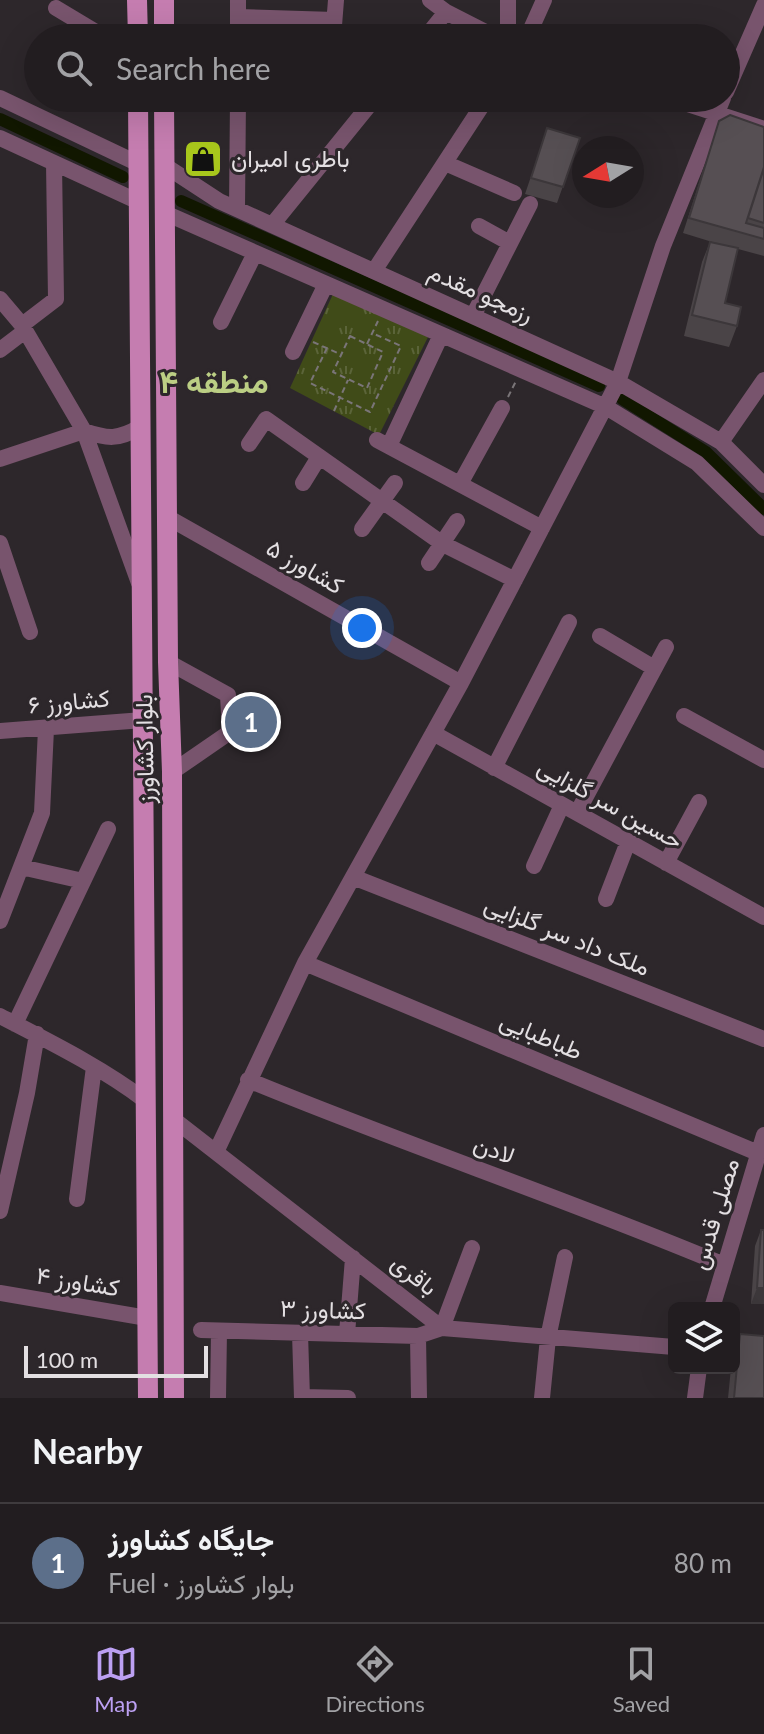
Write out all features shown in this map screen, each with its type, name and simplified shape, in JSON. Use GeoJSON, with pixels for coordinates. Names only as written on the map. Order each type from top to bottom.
{"type":"FeatureCollection","features":[{"type":"Feature","properties":{"kind":"main road"},"geometry":{"type":"LineString","coordinates":[[137,0],[138,24]]}},
{"type":"Feature","properties":{"kind":"main road"},"geometry":{"type":"LineString","coordinates":[[164,0],[164,24]]}},
{"type":"Feature","properties":{"kind":"main road","name":"بلوار کشاورز"},"geometry":{"type":"LineString","coordinates":[[138,112],[148,1398]]}},
{"type":"Feature","properties":{"kind":"main road","name":"بلوار کشاورز"},"geometry":{"type":"LineString","coordinates":[[164,112],[168,662],[172,772],[174,1398]]}},
{"type":"Feature","properties":{"kind":"main road"},"geometry":{"type":"LineString","coordinates":[[148,1326],[157,1353],[157,1398]]}},
{"type":"Feature","properties":{"kind":"main road"},"geometry":{"type":"LineString","coordinates":[[166,1398],[165,1353],[174,1335]]}},
{"type":"Feature","properties":{"kind":"street"},"geometry":{"type":"LineString","coordinates":[[238,0],[238,24]]}},
{"type":"Feature","properties":{"kind":"street"},"geometry":{"type":"LineString","coordinates":[[334,24],[336,0]]}},
{"type":"Feature","properties":{"kind":"street"},"geometry":{"type":"LineString","coordinates":[[430,0],[470,24]]}},
{"type":"Feature","properties":{"kind":"street"},"geometry":{"type":"LineString","coordinates":[[508,0],[508,24]]}},
{"type":"Feature","properties":{"kind":"street"},"geometry":{"type":"LineString","coordinates":[[533,24],[544,0]]}},
{"type":"Feature","properties":{"kind":"street"},"geometry":{"type":"LineString","coordinates":[[740,60],[764,5]]}},
{"type":"Feature","properties":{"kind":"street"},"geometry":{"type":"LineString","coordinates":[[56,8],[83,24]]}},
{"type":"Feature","properties":{"kind":"street"},"geometry":{"type":"LineString","coordinates":[[436,24],[446,12]]}},
{"type":"Feature","properties":{"kind":"street"},"geometry":{"type":"LineString","coordinates":[[238,17],[334,20]]}},
{"type":"Feature","properties":{"kind":"street"},"geometry":{"type":"LineString","coordinates":[[0,98],[24,109]]}},
{"type":"Feature","properties":{"kind":"street"},"geometry":{"type":"LineString","coordinates":[[29,112],[139,164]]}},
{"type":"Feature","properties":{"kind":"street"},"geometry":{"type":"LineString","coordinates":[[237,209],[238,112]]}},
{"type":"Feature","properties":{"kind":"street"},"geometry":{"type":"LineString","coordinates":[[272,225],[364,112]]}},
{"type":"Feature","properties":{"kind":"street"},"geometry":{"type":"LineString","coordinates":[[374,271],[478,112]]}},
{"type":"Feature","properties":{"kind":"street"},"geometry":{"type":"LineString","coordinates":[[710,112],[764,129]]}},
{"type":"Feature","properties":{"kind":"street"},"geometry":{"type":"LineString","coordinates":[[216,1152],[305,963],[461,683],[606,407],[618,382],[663,246],[716,114]]}},
{"type":"Feature","properties":{"kind":"street"},"geometry":{"type":"LineString","coordinates":[[0,138],[139,202]]}},
{"type":"Feature","properties":{"kind":"street"},"geometry":{"type":"LineString","coordinates":[[0,350],[56,299],[54,163]]}},
{"type":"Feature","properties":{"kind":"street"},"geometry":{"type":"LineString","coordinates":[[445,163],[514,193]]}},
{"type":"Feature","properties":{"kind":"street","name":"رزمجو مقدم"},"geometry":{"type":"LineString","coordinates":[[164,165],[192,185],[237,209],[618,382],[721,442],[764,485]]}},
{"type":"Feature","properties":{"kind":"street"},"geometry":{"type":"LineString","coordinates":[[473,316],[530,204]]}},
{"type":"Feature","properties":{"kind":"street"},"geometry":{"type":"LineString","coordinates":[[165,213],[606,407],[697,463],[764,528]]}},
{"type":"Feature","properties":{"kind":"street"},"geometry":{"type":"LineString","coordinates":[[479,226],[510,243]]}},
{"type":"Feature","properties":{"kind":"street"},"geometry":{"type":"LineString","coordinates":[[221,322],[255,253]]}},
{"type":"Feature","properties":{"kind":"street"},"geometry":{"type":"LineString","coordinates":[[293,352],[326,284]]}},
{"type":"Feature","properties":{"kind":"street"},"geometry":{"type":"LineString","coordinates":[[0,299],[24,328],[84,431],[141,589]]}},
{"type":"Feature","properties":{"kind":"street"},"geometry":{"type":"LineString","coordinates":[[441,335],[383,443],[542,528]]}},
{"type":"Feature","properties":{"kind":"street"},"geometry":{"type":"LineString","coordinates":[[721,442],[764,380]]}},
{"type":"Feature","properties":{"kind":"street"},"geometry":{"type":"LineString","coordinates":[[460,484],[502,408]]}},
{"type":"Feature","properties":{"kind":"street"},"geometry":{"type":"LineString","coordinates":[[249,444],[266,419],[443,544],[515,580]]}},
{"type":"Feature","properties":{"kind":"street"},"geometry":{"type":"LineString","coordinates":[[0,459],[84,431],[106,438],[126,435],[140,427]]}},
{"type":"Feature","properties":{"kind":"street"},"geometry":{"type":"LineString","coordinates":[[303,483],[319,457]]}},
{"type":"Feature","properties":{"kind":"street"},"geometry":{"type":"LineString","coordinates":[[362,529],[395,483]]}},
{"type":"Feature","properties":{"kind":"street","name":"کشاورز ۵"},"geometry":{"type":"LineString","coordinates":[[167,517],[461,683]]}},
{"type":"Feature","properties":{"kind":"street"},"geometry":{"type":"LineString","coordinates":[[429,563],[457,521]]}},
{"type":"Feature","properties":{"kind":"street"},"geometry":{"type":"LineString","coordinates":[[0,543],[30,632]]}},
{"type":"Feature","properties":{"kind":"street"},"geometry":{"type":"LineString","coordinates":[[494,768],[569,622]]}},
{"type":"Feature","properties":{"kind":"street"},"geometry":{"type":"LineString","coordinates":[[600,636],[654,668]]}},
{"type":"Feature","properties":{"kind":"street"},"geometry":{"type":"LineString","coordinates":[[534,866],[666,647]]}},
{"type":"Feature","properties":{"kind":"street"},"geometry":{"type":"LineString","coordinates":[[168,662],[228,695],[230,716],[230,732],[172,772]]}},
{"type":"Feature","properties":{"kind":"street"},"geometry":{"type":"LineString","coordinates":[[684,716],[764,760]]}},
{"type":"Feature","properties":{"kind":"street","name":"کشاورز ۶"},"geometry":{"type":"LineString","coordinates":[[0,731],[143,720]]}},
{"type":"Feature","properties":{"kind":"street"},"geometry":{"type":"LineString","coordinates":[[0,921],[42,813],[46,729]]}},
{"type":"Feature","properties":{"kind":"street","name":"حسین سر گلزایی"},"geometry":{"type":"LineString","coordinates":[[433,733],[666,863],[762,910]]}},
{"type":"Feature","properties":{"kind":"street"},"geometry":{"type":"LineString","coordinates":[[666,863],[699,802]]}},
{"type":"Feature","properties":{"kind":"street"},"geometry":{"type":"LineString","coordinates":[[108,829],[8,1020],[94,1067],[146,1101]]}},
{"type":"Feature","properties":{"kind":"street"},"geometry":{"type":"LineString","coordinates":[[606,899],[628,842]]}},
{"type":"Feature","properties":{"kind":"street"},"geometry":{"type":"LineString","coordinates":[[21,867],[83,881]]}},
{"type":"Feature","properties":{"kind":"street","name":"ملک داد سر گلزایی"},"geometry":{"type":"LineString","coordinates":[[353,877],[764,1039]]}},
{"type":"Feature","properties":{"kind":"street","name":"طباطبایی"},"geometry":{"type":"LineString","coordinates":[[305,963],[758,1153]]}},
{"type":"Feature","properties":{"kind":"street"},"geometry":{"type":"LineString","coordinates":[[0,1211],[37,1034]]}},
{"type":"Feature","properties":{"kind":"street"},"geometry":{"type":"LineString","coordinates":[[77,1199],[94,1067]]}},
{"type":"Feature","properties":{"kind":"street","name":"لادن"},"geometry":{"type":"LineString","coordinates":[[248,1080],[368,1130],[641,1230],[724,1265]]}},
{"type":"Feature","properties":{"kind":"street","name":"باقری"},"geometry":{"type":"LineString","coordinates":[[172,1118],[442,1328],[668,1347]]}},
{"type":"Feature","properties":{"kind":"street","name":"مصلی قدس"},"geometry":{"type":"LineString","coordinates":[[714,1302],[764,1135]]}},
{"type":"Feature","properties":{"kind":"street"},"geometry":{"type":"LineString","coordinates":[[442,1328],[472,1248]]}},
{"type":"Feature","properties":{"kind":"street"},"geometry":{"type":"LineString","coordinates":[[542,1398],[548,1338],[565,1257]]}},
{"type":"Feature","properties":{"kind":"street"},"geometry":{"type":"LineString","coordinates":[[347,1334],[353,1258]]}},
{"type":"Feature","properties":{"kind":"street","name":"کشاورز ۴"},"geometry":{"type":"LineString","coordinates":[[1,1298],[148,1326]]}},
{"type":"Feature","properties":{"kind":"street","name":"کشاورز ۳"},"geometry":{"type":"LineString","coordinates":[[201,1330],[418,1336],[442,1328]]}},
{"type":"Feature","properties":{"kind":"street"},"geometry":{"type":"LineString","coordinates":[[218,1398],[219,1331]]}},
{"type":"Feature","properties":{"kind":"street"},"geometry":{"type":"LineString","coordinates":[[300,1333],[302,1398],[348,1398]]}},
{"type":"Feature","properties":{"kind":"street"},"geometry":{"type":"LineString","coordinates":[[418,1336],[419,1398]]}},
{"type":"Feature","properties":{"kind":"street"},"geometry":{"type":"LineString","coordinates":[[695,1398],[698,1374]]}},
{"type":"Feature","properties":{"kind":"path"},"geometry":{"type":"LineString","coordinates":[[327,348],[310,383],[370,412],[401,346],[372,333],[367,344]]}},
{"type":"Feature","properties":{"kind":"path"},"geometry":{"type":"LineString","coordinates":[[301,336],[342,354]]}},
{"type":"Feature","properties":{"kind":"path"},"geometry":{"type":"LineString","coordinates":[[350,336],[383,352],[367,388],[333,372],[342,354],[350,336]]}},
{"type":"Feature","properties":{"kind":"path"},"geometry":{"type":"LineString","coordinates":[[502,408],[522,370]]}},
{"type":"Feature","properties":{"kind":"path"},"geometry":{"type":"LineString","coordinates":[[334,411],[349,379]]}},
{"type":"Feature","properties":{"kind":"green space"},"geometry":{"type":"Polygon","coordinates":[[[333,294],[428,337],[379,435],[290,388],[333,294]]]}},
{"type":"Feature","properties":{"kind":"building"},"geometry":{"type":"Polygon","coordinates":[[[730,115],[764,127],[764,167],[746,223],[764,228],[764,239],[689,218],[719,121],[730,115]]]}},
{"type":"Feature","properties":{"kind":"building"},"geometry":{"type":"Polygon","coordinates":[[[547,128],[573,136],[572,161],[563,187],[531,178],[547,128]]]}},
{"type":"Feature","properties":{"kind":"building"},"geometry":{"type":"Polygon","coordinates":[[[764,168],[764,223],[748,218],[764,168]]]}},
{"type":"Feature","properties":{"kind":"building"},"geometry":{"type":"Polygon","coordinates":[[[710,242],[738,248],[725,303],[741,307],[737,326],[692,315],[710,242]]]}},
{"type":"Feature","properties":{"kind":"building"},"geometry":{"type":"Polygon","coordinates":[[[761,1230],[764,1230],[764,1288],[757,1288],[761,1230]]]}},
{"type":"Feature","properties":{"kind":"building"},"geometry":{"type":"Polygon","coordinates":[[[740,1334],[764,1336],[764,1398],[734,1398],[736,1374],[740,1374],[740,1334]]]}},
{"type":"Feature","properties":{"kind":"waterway"},"geometry":{"type":"LineString","coordinates":[[0,119],[123,177]]}},
{"type":"Feature","properties":{"kind":"waterway"},"geometry":{"type":"LineString","coordinates":[[181,201],[599,386]]}},
{"type":"Feature","properties":{"kind":"waterway"},"geometry":{"type":"LineString","coordinates":[[622,399],[706,452],[764,509]]}},
{"type":"Feature","properties":{"kind":"place","name":"باطری امیران"},"geometry":{"type":"Point","coordinates":[203,159]}},
{"type":"Feature","properties":{"kind":"place","name":"جایگاه کشاورز"},"geometry":{"type":"Point","coordinates":[251,722]}},
{"type":"Feature","properties":{"kind":"district","name":"منطقه ۴"},"geometry":{"type":"Point","coordinates":[214,382]}}]}
